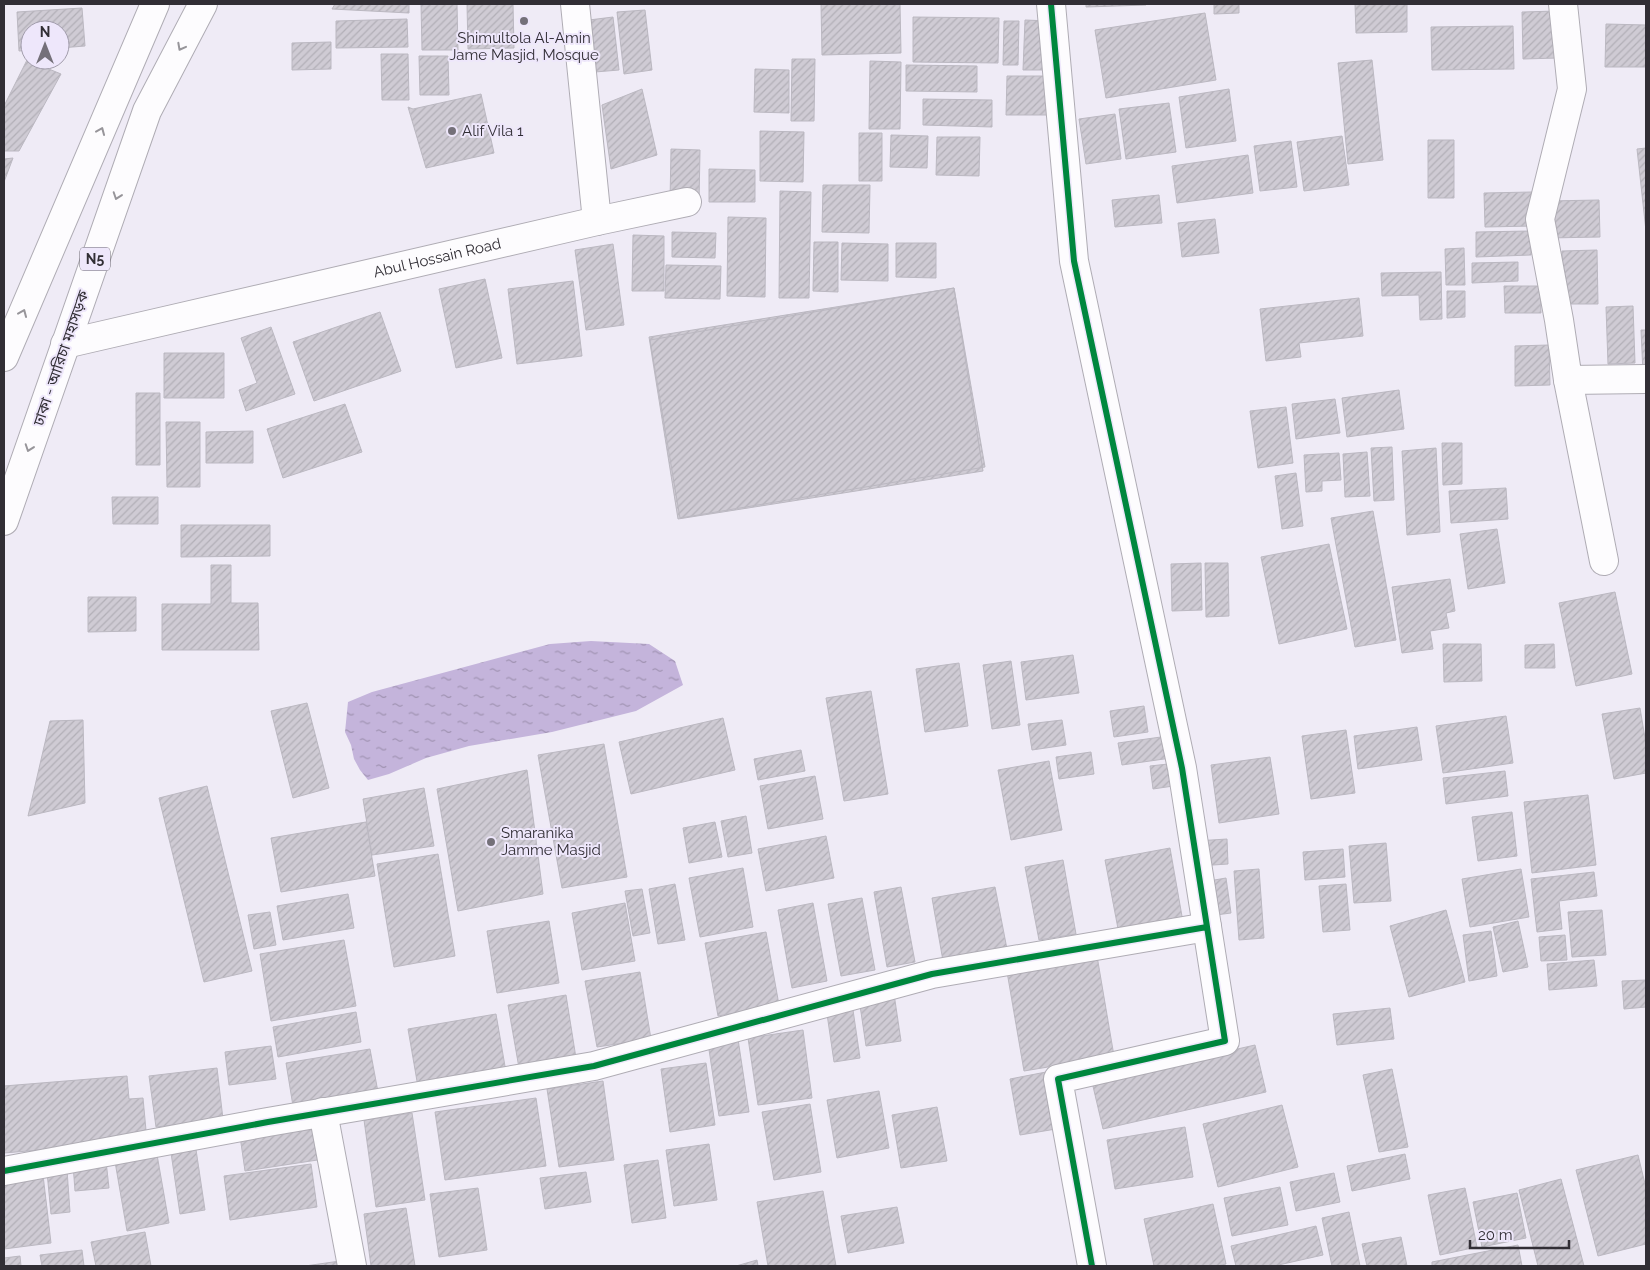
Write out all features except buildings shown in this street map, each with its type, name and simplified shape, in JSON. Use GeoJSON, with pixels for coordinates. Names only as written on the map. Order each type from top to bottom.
{"type":"FeatureCollection","features":[{"type":"Feature","properties":{"kind":"main road"},"geometry":{"type":"LineString","coordinates":[[4,358],[155,4]]}},
{"type":"Feature","properties":{"kind":"main road","name":"ঢাকা - আরিচা মহাসড়ক"},"geometry":{"type":"LineString","coordinates":[[4,521],[146,111],[203,4]]}},
{"type":"Feature","properties":{"kind":"main road"},"geometry":{"type":"LineString","coordinates":[[575,4],[597,221]]}},
{"type":"Feature","properties":{"kind":"main road"},"geometry":{"type":"LineString","coordinates":[[1050,4],[1074,261],[1182,768],[1225,1041],[1058,1079],[1092,1266]]}},
{"type":"Feature","properties":{"kind":"main road"},"geometry":{"type":"LineString","coordinates":[[1563,4],[1572,89],[1540,219],[1560,320],[1568,380],[1604,561]]}},
{"type":"Feature","properties":{"kind":"main road","name":"Abul Hossain Road"},"geometry":{"type":"LineString","coordinates":[[65,344],[597,221],[688,202]]}},
{"type":"Feature","properties":{"kind":"main road"},"geometry":{"type":"LineString","coordinates":[[1568,380],[1646,379]]}},
{"type":"Feature","properties":{"kind":"main road"},"geometry":{"type":"LineString","coordinates":[[4,1171],[323,1112],[594,1066],[932,974],[1207,927]]}},
{"type":"Feature","properties":{"kind":"main road"},"geometry":{"type":"LineString","coordinates":[[323,1112],[352,1266]]}},
{"type":"Feature","properties":{"kind":"water"},"geometry":{"type":"Polygon","coordinates":[[[591,641],[649,644],[675,661],[683,685],[636,711],[552,732],[469,746],[426,758],[389,774],[368,780],[354,759],[351,745],[345,732],[348,702],[372,692],[550,644],[591,641]]]}},
{"type":"Feature","properties":{"kind":"cycle path"},"geometry":{"type":"LineString","coordinates":[[1051,4],[1074,261],[1182,768],[1225,1041],[1058,1079],[1092,1266]]}},
{"type":"Feature","properties":{"kind":"cycle path"},"geometry":{"type":"LineString","coordinates":[[4,1171],[268,1122],[594,1066],[932,974],[1207,927]]}},
{"type":"Feature","properties":{"kind":"place","name":"Shimultola Al-Amin Jame Masjid, Mosque"},"geometry":{"type":"Point","coordinates":[524,21]}},
{"type":"Feature","properties":{"kind":"place","name":"Alif Vila 1"},"geometry":{"type":"Point","coordinates":[452,131]}},
{"type":"Feature","properties":{"kind":"place","name":"Smaranika Jamme Masjid"},"geometry":{"type":"Point","coordinates":[491,842]}}]}
